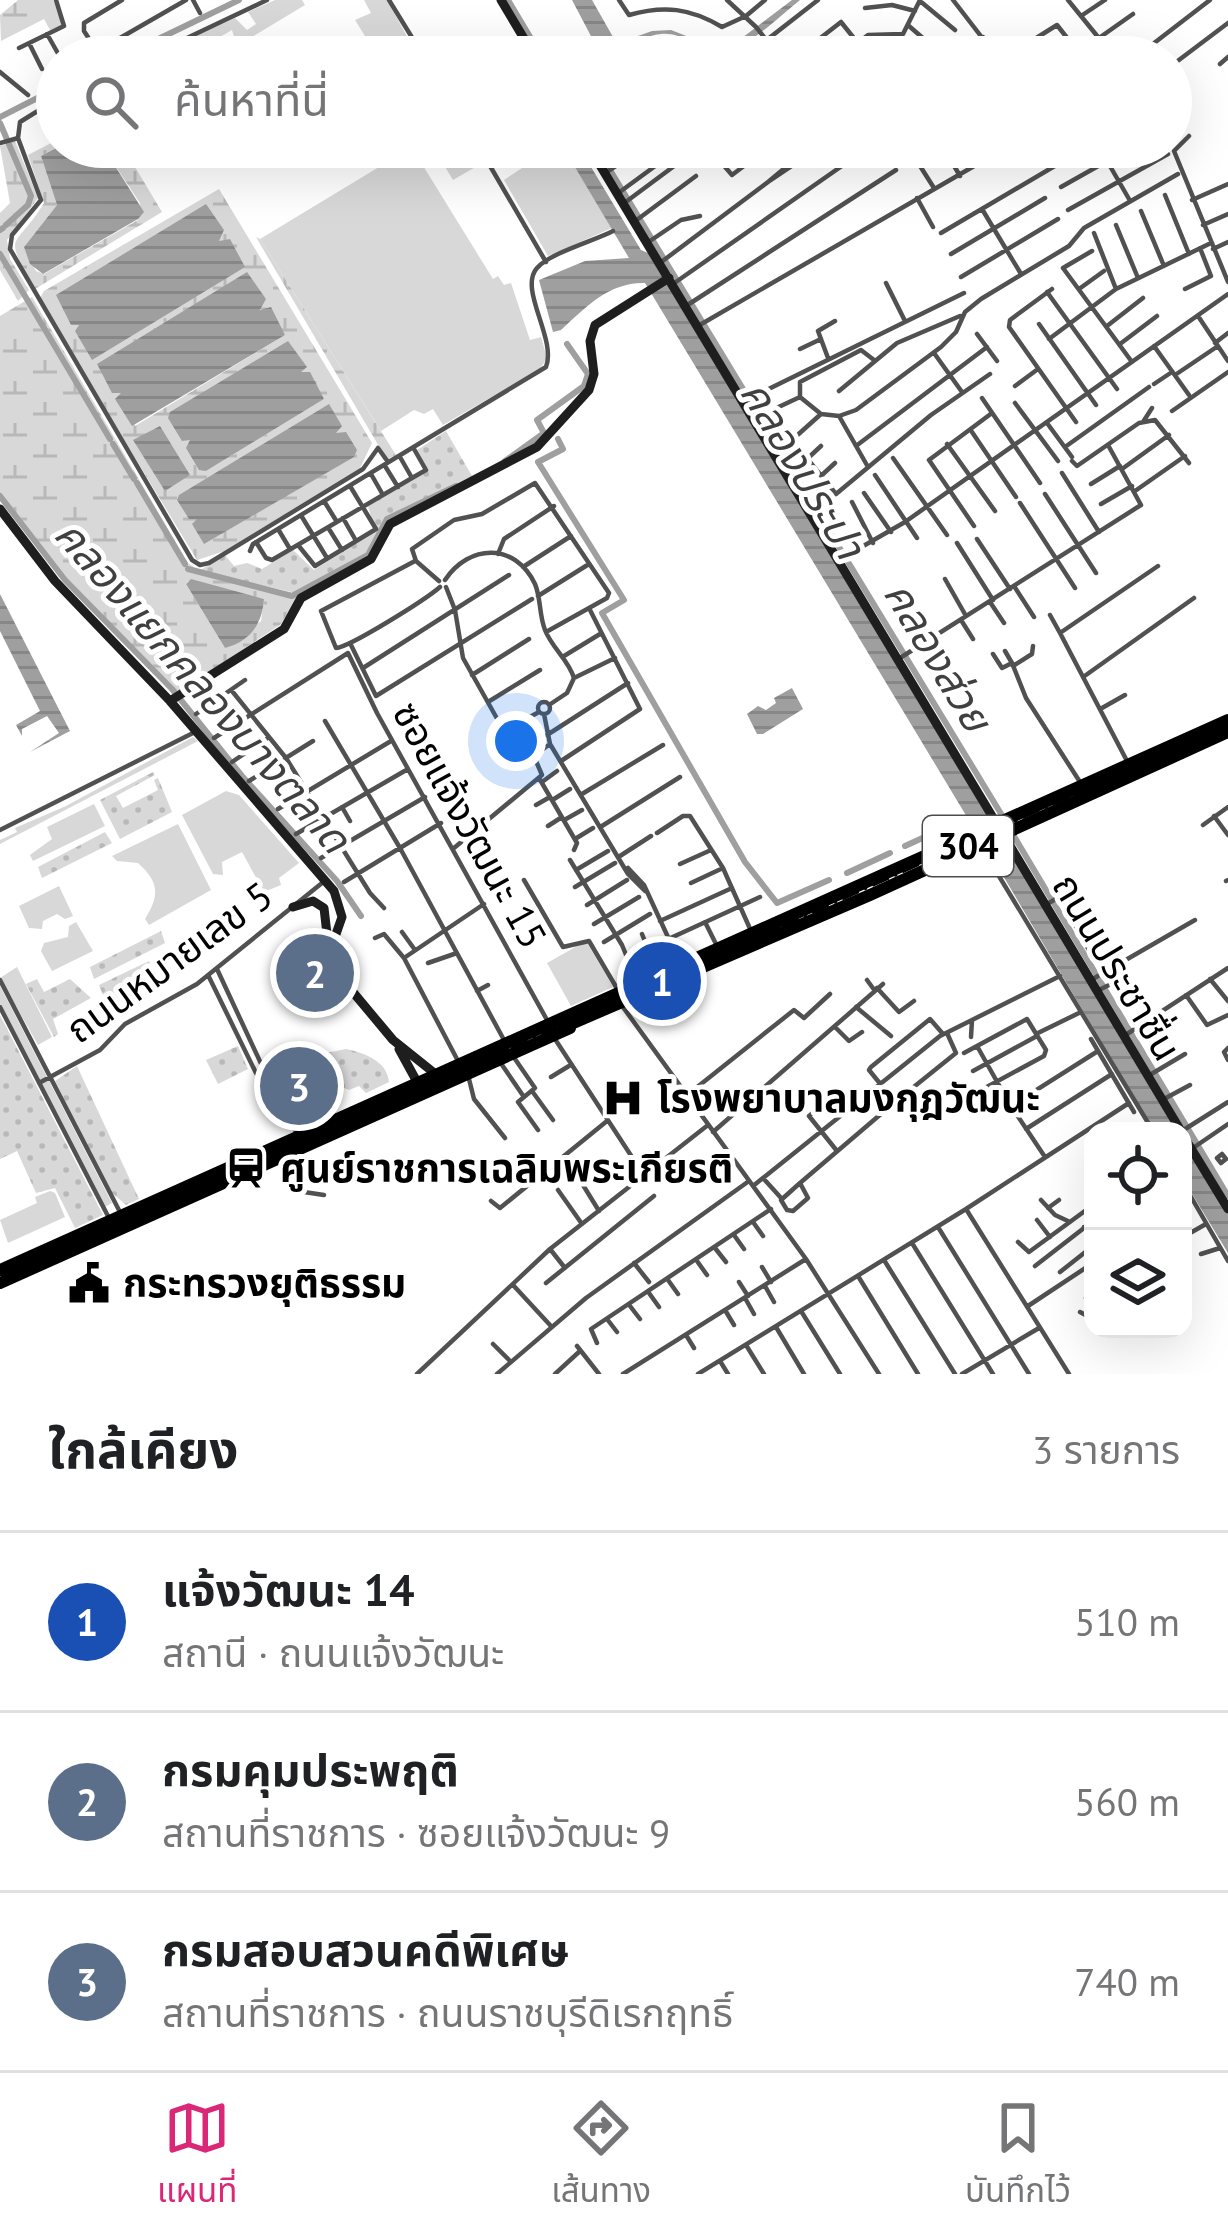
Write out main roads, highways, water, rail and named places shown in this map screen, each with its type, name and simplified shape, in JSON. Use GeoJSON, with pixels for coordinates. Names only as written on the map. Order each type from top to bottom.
{"type":"FeatureCollection","features":[{"type":"Feature","properties":{"kind":"main road","name":"304"},"geometry":{"type":"LineString","coordinates":[[1047,806],[1083,781],[1227,729]]}},
{"type":"Feature","properties":{"kind":"main road","name":"304"},"geometry":{"type":"LineString","coordinates":[[724,950],[751,931],[933,849],[1047,806],[1091,795],[1227,729]]}},
{"type":"Feature","properties":{"kind":"main road","name":"304"},"geometry":{"type":"LineString","coordinates":[[509,1048],[547,1021],[619,998],[1130,765]]}},
{"type":"Feature","properties":{"kind":"main road"},"geometry":{"type":"LineString","coordinates":[[1083,781],[1089,784],[1091,795]]}},
{"type":"Feature","properties":{"kind":"main road","name":"304"},"geometry":{"type":"LineString","coordinates":[[238,1170],[399,1087],[458,1061],[552,1036],[603,1011],[638,984],[879,891],[980,844],[1005,825]]}},
{"type":"Feature","properties":{"kind":"main road"},"geometry":{"type":"LineString","coordinates":[[933,849],[928,857],[933,865],[938,864]]}},
{"type":"Feature","properties":{"kind":"main road"},"geometry":{"type":"LineString","coordinates":[[875,875],[886,878],[879,891]]}},
{"type":"Feature","properties":{"kind":"main road","name":"304"},"geometry":{"type":"LineString","coordinates":[[0,1270],[113,1217],[278,1159],[448,1083],[582,1008]]}},
{"type":"Feature","properties":{"kind":"main road","name":"304"},"geometry":{"type":"LineString","coordinates":[[308,1133],[603,1011]]}},
{"type":"Feature","properties":{"kind":"main road"},"geometry":{"type":"LineString","coordinates":[[436,1071],[448,1083]]}},
{"type":"Feature","properties":{"kind":"main road"},"geometry":{"type":"LineString","coordinates":[[416,1080],[422,1094]]}},
{"type":"Feature","properties":{"kind":"main road"},"geometry":{"type":"LineString","coordinates":[[399,1087],[407,1092],[404,1102]]}},
{"type":"Feature","properties":{"kind":"main road","name":"304"},"geometry":{"type":"LineString","coordinates":[[0,1283],[113,1217]]}},
{"type":"Feature","properties":{"kind":"waterway"},"geometry":{"type":"LineString","coordinates":[[164,36],[239,0]]}},
{"type":"Feature","properties":{"kind":"waterway","name":"คลองส่วย"},"geometry":{"type":"LineString","coordinates":[[508,0],[529,36]]}},
{"type":"Feature","properties":{"kind":"waterway"},"geometry":{"type":"LineString","coordinates":[[0,117],[36,99]]}},
{"type":"Feature","properties":{"kind":"waterway"},"geometry":{"type":"LineString","coordinates":[[0,123],[31,196],[28,205],[6,225]]}},
{"type":"Feature","properties":{"kind":"waterway","name":"คลองส่วย"},"geometry":{"type":"LineString","coordinates":[[609,168],[1006,822]]}},
{"type":"Feature","properties":{"kind":"waterway"},"geometry":{"type":"LineString","coordinates":[[0,254],[110,439]]}},
{"type":"Feature","properties":{"kind":"waterway"},"geometry":{"type":"LineString","coordinates":[[505,461],[544,433],[537,420],[584,386],[588,374],[567,344]]}},
{"type":"Feature","properties":{"kind":"waterway"},"geometry":{"type":"LineString","coordinates":[[558,439],[563,449],[538,462],[624,600],[602,613],[745,862],[777,903],[829,880]]}},
{"type":"Feature","properties":{"kind":"waterway"},"geometry":{"type":"LineString","coordinates":[[113,444],[134,479]]}},
{"type":"Feature","properties":{"kind":"waterway"},"geometry":{"type":"LineString","coordinates":[[137,483],[185,564]]}},
{"type":"Feature","properties":{"kind":"waterway"},"geometry":{"type":"LineString","coordinates":[[188,569],[292,596],[368,555],[387,519],[456,486]]}},
{"type":"Feature","properties":{"kind":"waterway","name":"คลองแยกคลองบางตลาด"},"geometry":{"type":"LineString","coordinates":[[0,496],[65,580],[172,689],[242,776],[337,881],[361,916]]}},
{"type":"Feature","properties":{"kind":"waterway"},"geometry":{"type":"LineString","coordinates":[[905,846],[953,824]]}},
{"type":"Feature","properties":{"kind":"waterway","name":"คลองส่วย"},"geometry":{"type":"LineString","coordinates":[[1012,833],[1228,1196]]}},
{"type":"Feature","properties":{"kind":"waterway"},"geometry":{"type":"LineString","coordinates":[[847,873],[890,853]]}},
{"type":"Feature","properties":{"kind":"railway"},"geometry":{"type":"LineString","coordinates":[[0,1279],[1228,725]]}},
{"type":"Feature","properties":{"kind":"place","name":"กรมคุมประพฤติ"},"geometry":{"type":"Point","coordinates":[315,973]}},
{"type":"Feature","properties":{"kind":"place","name":"แจ้งวัฒนะ 14"},"geometry":{"type":"Point","coordinates":[662,981]}},
{"type":"Feature","properties":{"kind":"place","name":"กรมสอบสวนคดีพิเศษ"},"geometry":{"type":"Point","coordinates":[299,1086]}},
{"type":"Feature","properties":{"kind":"place","name":"โรงพยาบาลมงกุฎวัฒนะ"},"geometry":{"type":"Point","coordinates":[623,1098]}},
{"type":"Feature","properties":{"kind":"place","name":"ศูนย์ราชการเฉลิมพระเกียรติ"},"geometry":{"type":"Point","coordinates":[246,1168]}},
{"type":"Feature","properties":{"kind":"place","name":"กระทรวงยุติธรรม"},"geometry":{"type":"Point","coordinates":[89,1283]}},
{"type":"Feature","properties":{"kind":"water label","name":"คลองประปา"},"geometry":{"type":"Point","coordinates":[803,469]}}]}
